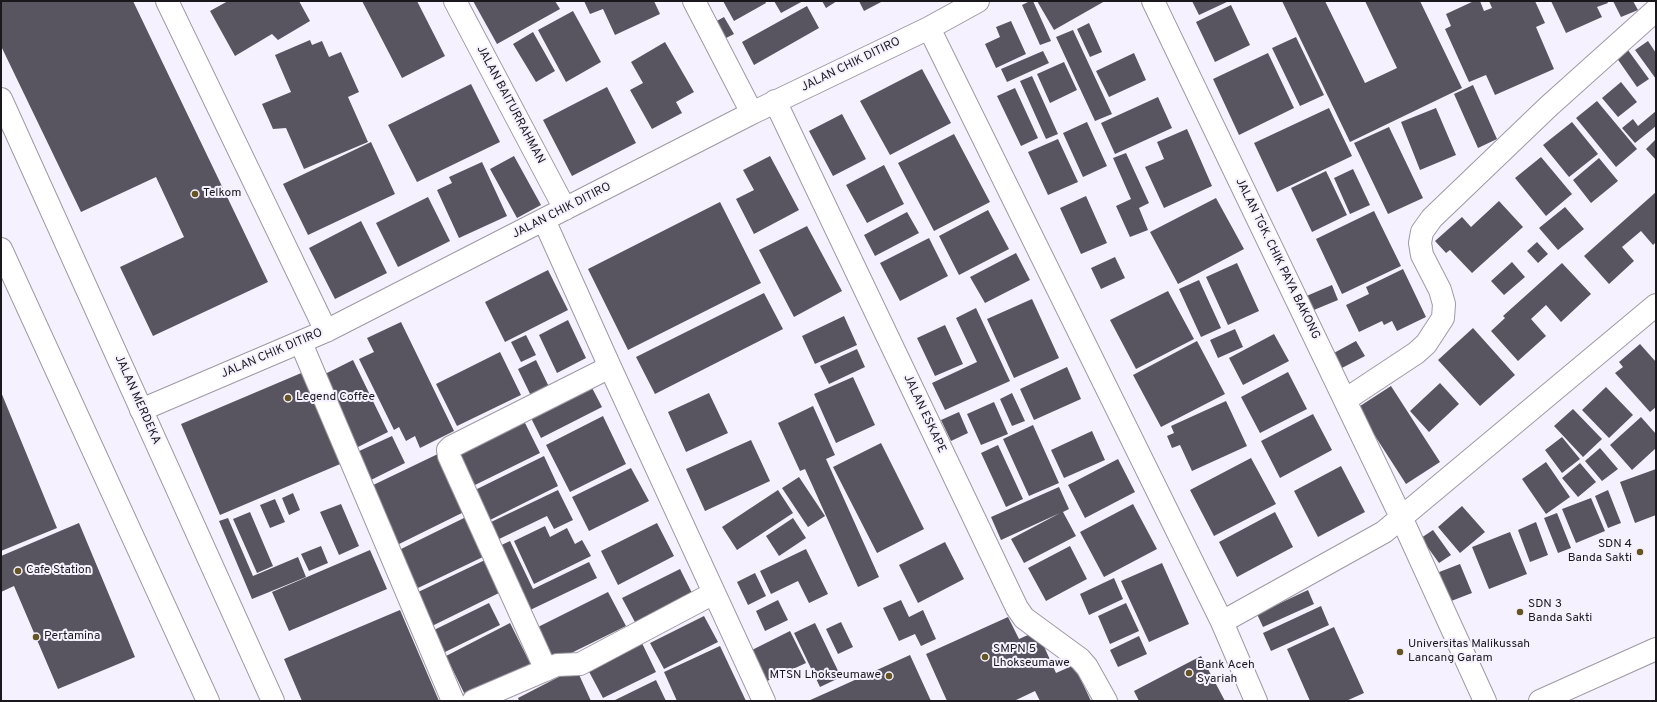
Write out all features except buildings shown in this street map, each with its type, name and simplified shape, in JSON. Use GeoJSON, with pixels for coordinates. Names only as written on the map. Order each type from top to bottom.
{"type":"FeatureCollection","features":[{"type":"Feature","properties":{"kind":"street"},"geometry":{"type":"LineString","coordinates":[[167,1],[326,332]]}},
{"type":"Feature","properties":{"kind":"street","name":"JALAN BAITURRAHMAN"},"geometry":{"type":"LineString","coordinates":[[456,1],[565,210]]}},
{"type":"Feature","properties":{"kind":"street"},"geometry":{"type":"LineString","coordinates":[[694,1],[752,113]]}},
{"type":"Feature","properties":{"kind":"street","name":"JALAN TGK. CHIK PAYA BAKONG"},"geometry":{"type":"LineString","coordinates":[[1153,1],[1401,517],[1485,701]]}},
{"type":"Feature","properties":{"kind":"street","name":"JALAN CHIK DITIRO"},"geometry":{"type":"LineString","coordinates":[[141,410],[326,332],[775,101],[929,28],[968,3]]}},
{"type":"Feature","properties":{"kind":"street"},"geometry":{"type":"LineString","coordinates":[[1345,400],[1416,353],[1426,344],[1443,318],[1444,304],[1440,290],[1422,255],[1420,243],[1422,232],[1432,218],[1549,106],[1656,10]]}},
{"type":"Feature","properties":{"kind":"street"},"geometry":{"type":"LineString","coordinates":[[929,28],[1222,622],[1256,701]]}},
{"type":"Feature","properties":{"kind":"street","name":"JALAN MERDEKA"},"geometry":{"type":"LineString","coordinates":[[1,99],[273,701]]}},
{"type":"Feature","properties":{"kind":"street","name":"JALAN ESKAPE"},"geometry":{"type":"LineString","coordinates":[[775,101],[1016,608],[1024,618],[1080,659],[1087,668],[1106,701]]}},
{"type":"Feature","properties":{"kind":"street"},"geometry":{"type":"LineString","coordinates":[[544,220],[764,701]]}},
{"type":"Feature","properties":{"kind":"street"},"geometry":{"type":"LineString","coordinates":[[1,249],[7,278],[208,701]]}},
{"type":"Feature","properties":{"kind":"street"},"geometry":{"type":"LineString","coordinates":[[1222,622],[1384,532],[1656,305]]}},
{"type":"Feature","properties":{"kind":"street"},"geometry":{"type":"LineString","coordinates":[[301,343],[453,701]]}},
{"type":"Feature","properties":{"kind":"street"},"geometry":{"type":"LineString","coordinates":[[546,670],[448,456],[448,450],[610,367]]}},
{"type":"Feature","properties":{"kind":"street"},"geometry":{"type":"LineString","coordinates":[[473,701],[557,665],[580,664],[714,593]]}},
{"type":"Feature","properties":{"kind":"street"},"geometry":{"type":"LineString","coordinates":[[1540,701],[1656,648]]}},
{"type":"Feature","properties":{"kind":"place","name":"Telkom"},"geometry":{"type":"Point","coordinates":[195,194]}},
{"type":"Feature","properties":{"kind":"place","name":"Legend Coffee"},"geometry":{"type":"Point","coordinates":[288,398]}},
{"type":"Feature","properties":{"kind":"place","name":"SDN 4 Banda Sakti"},"geometry":{"type":"Point","coordinates":[1640,552]}},
{"type":"Feature","properties":{"kind":"place","name":"Cafe Station"},"geometry":{"type":"Point","coordinates":[18,571]}},
{"type":"Feature","properties":{"kind":"place","name":"SDN 3 Banda Sakti"},"geometry":{"type":"Point","coordinates":[1520,612]}},
{"type":"Feature","properties":{"kind":"place","name":"Pertamina"},"geometry":{"type":"Point","coordinates":[36,637]}},
{"type":"Feature","properties":{"kind":"place","name":"Universitas Malikussah Lancang Garam"},"geometry":{"type":"Point","coordinates":[1400,652]}},
{"type":"Feature","properties":{"kind":"place","name":"SMPN 5 Lhokseumawe"},"geometry":{"type":"Point","coordinates":[985,657]}},
{"type":"Feature","properties":{"kind":"place","name":"Bank Aceh Syariah"},"geometry":{"type":"Point","coordinates":[1189,673]}},
{"type":"Feature","properties":{"kind":"place","name":"MTSN Lhokseumawe"},"geometry":{"type":"Point","coordinates":[889,676]}}]}
